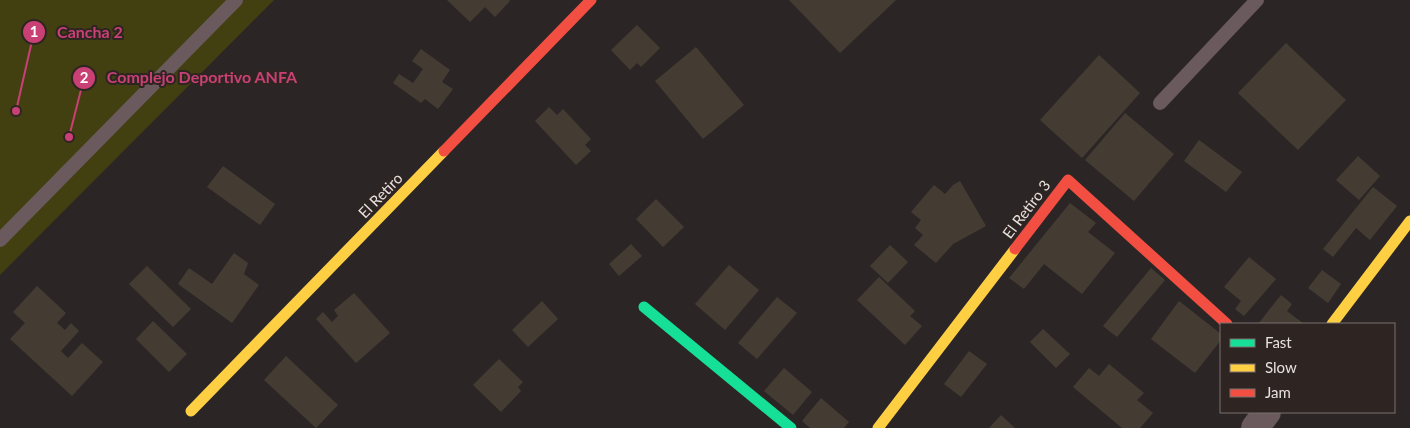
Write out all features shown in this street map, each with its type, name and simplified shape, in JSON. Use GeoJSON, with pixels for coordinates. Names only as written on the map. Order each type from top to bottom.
{"type":"FeatureCollection","features":[{"type":"Feature","properties":{"kind":"street","name":"El Retiro"},"geometry":{"type":"LineString","coordinates":[[191,411],[591,0]]}},
{"type":"Feature","properties":{"kind":"street","name":"El Retiro 3"},"geometry":{"type":"LineString","coordinates":[[878,428],[1068,180],[1226,323]]}},
{"type":"Feature","properties":{"kind":"street"},"geometry":{"type":"LineString","coordinates":[[1333,323],[1410,221]]}},
{"type":"Feature","properties":{"kind":"street"},"geometry":{"type":"LineString","coordinates":[[644,307],[791,428]]}},
{"type":"Feature","properties":{"kind":"street"},"geometry":{"type":"LineString","coordinates":[[1255,428],[1266,413]]}},
{"type":"Feature","properties":{"kind":"lane"},"geometry":{"type":"LineString","coordinates":[[0,240],[236,0]]}},
{"type":"Feature","properties":{"kind":"lane"},"geometry":{"type":"LineString","coordinates":[[1160,103],[1257,0]]}},
{"type":"Feature","properties":{"kind":"shaded area"},"geometry":{"type":"Polygon","coordinates":[[[0,0],[274,0],[0,275],[0,0]]]}},
{"type":"Feature","properties":{"kind":"building"},"geometry":{"type":"Polygon","coordinates":[[[447,0],[510,1],[495,17],[485,7],[470,22],[447,0]]]}},
{"type":"Feature","properties":{"kind":"building"},"geometry":{"type":"Polygon","coordinates":[[[789,0],[896,0],[840,53],[789,0]]]}},
{"type":"Feature","properties":{"kind":"building"},"geometry":{"type":"Polygon","coordinates":[[[637,25],[660,48],[641,67],[637,63],[630,70],[611,50],[637,25]]]}},
{"type":"Feature","properties":{"kind":"building"},"geometry":{"type":"Polygon","coordinates":[[[1286,43],[1346,100],[1298,150],[1238,93],[1286,43]]]}},
{"type":"Feature","properties":{"kind":"building"},"geometry":{"type":"Polygon","coordinates":[[[696,47],[744,105],[703,139],[655,81],[696,47]]]}},
{"type":"Feature","properties":{"kind":"building"},"geometry":{"type":"Polygon","coordinates":[[[421,49],[450,70],[442,82],[453,89],[438,109],[425,99],[421,103],[393,83],[399,74],[413,83],[423,69],[412,61],[421,49]]]}},
{"type":"Feature","properties":{"kind":"building"},"geometry":{"type":"Polygon","coordinates":[[[1099,55],[1140,93],[1082,158],[1040,120],[1099,55]]]}},
{"type":"Feature","properties":{"kind":"building"},"geometry":{"type":"Polygon","coordinates":[[[549,107],[557,115],[563,109],[591,139],[585,145],[591,151],[576,165],[535,121],[549,107]]]}},
{"type":"Feature","properties":{"kind":"building"},"geometry":{"type":"Polygon","coordinates":[[[1125,113],[1174,154],[1134,201],[1085,160],[1125,113]]]}},
{"type":"Feature","properties":{"kind":"building"},"geometry":{"type":"Polygon","coordinates":[[[1199,140],[1242,172],[1226,192],[1184,161],[1199,140]]]}},
{"type":"Feature","properties":{"kind":"building"},"geometry":{"type":"Polygon","coordinates":[[[1358,156],[1380,176],[1359,200],[1336,180],[1358,156]]]}},
{"type":"Feature","properties":{"kind":"building"},"geometry":{"type":"Polygon","coordinates":[[[223,166],[275,204],[260,225],[207,187],[223,166]]]}},
{"type":"Feature","properties":{"kind":"building"},"geometry":{"type":"Polygon","coordinates":[[[960,181],[986,226],[953,244],[936,263],[914,245],[923,235],[915,228],[921,220],[911,212],[934,185],[945,194],[953,185],[960,181]]]}},
{"type":"Feature","properties":{"kind":"building"},"geometry":{"type":"Polygon","coordinates":[[[1373,187],[1397,206],[1370,240],[1356,228],[1333,257],[1323,249],[1373,187]]]}},
{"type":"Feature","properties":{"kind":"building"},"geometry":{"type":"Polygon","coordinates":[[[656,199],[684,227],[663,247],[636,219],[656,199]]]}},
{"type":"Feature","properties":{"kind":"building"},"geometry":{"type":"Polygon","coordinates":[[[1070,203],[1096,223],[1088,232],[1115,253],[1082,294],[1044,264],[1024,289],[1009,278],[1070,203]]]}},
{"type":"Feature","properties":{"kind":"building"},"geometry":{"type":"Polygon","coordinates":[[[631,244],[642,256],[619,276],[609,264],[631,244]]]}},
{"type":"Feature","properties":{"kind":"building"},"geometry":{"type":"Polygon","coordinates":[[[890,245],[908,262],[888,283],[870,266],[890,245]]]}},
{"type":"Feature","properties":{"kind":"building"},"geometry":{"type":"Polygon","coordinates":[[[234,253],[248,263],[244,274],[259,285],[232,323],[178,284],[189,268],[212,284],[234,253]]]}},
{"type":"Feature","properties":{"kind":"building"},"geometry":{"type":"Polygon","coordinates":[[[1249,257],[1276,279],[1244,316],[1235,309],[1241,301],[1224,287],[1249,257]]]}},
{"type":"Feature","properties":{"kind":"building"},"geometry":{"type":"Polygon","coordinates":[[[729,265],[759,290],[725,330],[695,304],[729,265]]]}},
{"type":"Feature","properties":{"kind":"building"},"geometry":{"type":"Polygon","coordinates":[[[147,266],[191,309],[173,327],[129,284],[147,266]]]}},
{"type":"Feature","properties":{"kind":"building"},"geometry":{"type":"Polygon","coordinates":[[[1151,268],[1165,280],[1117,337],[1103,326],[1151,268]]]}},
{"type":"Feature","properties":{"kind":"building"},"geometry":{"type":"Polygon","coordinates":[[[1322,270],[1341,284],[1328,303],[1308,288],[1322,270]]]}},
{"type":"Feature","properties":{"kind":"building"},"geometry":{"type":"Polygon","coordinates":[[[879,277],[915,311],[910,316],[922,326],[905,345],[857,300],[879,277]]]}},
{"type":"Feature","properties":{"kind":"building"},"geometry":{"type":"Polygon","coordinates":[[[37,286],[66,313],[57,323],[65,330],[71,323],[79,331],[61,351],[68,358],[82,343],[103,362],[72,396],[10,339],[25,323],[13,312],[37,286]]]}},
{"type":"Feature","properties":{"kind":"building"},"geometry":{"type":"Polygon","coordinates":[[[354,293],[390,333],[356,363],[316,319],[323,312],[332,322],[338,316],[334,310],[354,293]]]}},
{"type":"Feature","properties":{"kind":"building"},"geometry":{"type":"Polygon","coordinates":[[[1281,295],[1292,304],[1287,311],[1303,323],[1259,323],[1281,295]]]}},
{"type":"Feature","properties":{"kind":"building"},"geometry":{"type":"Polygon","coordinates":[[[777,297],[797,313],[757,359],[738,343],[777,297]]]}},
{"type":"Feature","properties":{"kind":"building"},"geometry":{"type":"Polygon","coordinates":[[[542,301],[558,319],[528,347],[512,330],[542,301]]]}},
{"type":"Feature","properties":{"kind":"building"},"geometry":{"type":"Polygon","coordinates":[[[1179,301],[1220,333],[1220,341],[1195,373],[1151,339],[1179,301]]]}},
{"type":"Feature","properties":{"kind":"building"},"geometry":{"type":"Polygon","coordinates":[[[153,321],[187,354],[169,372],[136,339],[153,321]]]}},
{"type":"Feature","properties":{"kind":"building"},"geometry":{"type":"Polygon","coordinates":[[[1043,329],[1070,354],[1056,368],[1030,342],[1043,329]]]}},
{"type":"Feature","properties":{"kind":"building"},"geometry":{"type":"Polygon","coordinates":[[[969,351],[987,364],[961,397],[944,384],[969,351]]]}},
{"type":"Feature","properties":{"kind":"building"},"geometry":{"type":"Polygon","coordinates":[[[286,356],[338,405],[316,428],[264,380],[286,356]]]}},
{"type":"Feature","properties":{"kind":"building"},"geometry":{"type":"Polygon","coordinates":[[[499,359],[523,382],[518,387],[521,391],[501,412],[473,385],[499,359]]]}},
{"type":"Feature","properties":{"kind":"building"},"geometry":{"type":"Polygon","coordinates":[[[1109,364],[1144,393],[1137,400],[1153,413],[1140,428],[1122,428],[1073,387],[1089,368],[1099,376],[1109,364]]]}},
{"type":"Feature","properties":{"kind":"building"},"geometry":{"type":"Polygon","coordinates":[[[784,368],[812,392],[793,415],[764,391],[784,368]]]}},
{"type":"Feature","properties":{"kind":"building"},"geometry":{"type":"Polygon","coordinates":[[[821,398],[849,422],[844,428],[810,428],[802,421],[821,398]]]}},
{"type":"Feature","properties":{"kind":"building"},"geometry":{"type":"Polygon","coordinates":[[[1001,415],[1015,428],[989,428],[1001,415]]]}},
{"type":"Feature","properties":{"kind":"traffic: fast"},"geometry":{"type":"LineString","coordinates":[[644,307],[791,428]]}},
{"type":"Feature","properties":{"kind":"traffic: slow"},"geometry":{"type":"LineString","coordinates":[[191,411],[444,151]]}},
{"type":"Feature","properties":{"kind":"traffic: slow"},"geometry":{"type":"LineString","coordinates":[[1333,323],[1410,221]]}},
{"type":"Feature","properties":{"kind":"traffic: slow"},"geometry":{"type":"LineString","coordinates":[[878,428],[1015,249]]}},
{"type":"Feature","properties":{"kind":"traffic: jam"},"geometry":{"type":"LineString","coordinates":[[444,151],[591,0]]}},
{"type":"Feature","properties":{"kind":"traffic: jam"},"geometry":{"type":"LineString","coordinates":[[1015,249],[1068,180],[1226,323]]}},
{"type":"Feature","properties":{"kind":"place","name":"Cancha 2"},"geometry":{"type":"Point","coordinates":[16,111]}},
{"type":"Feature","properties":{"kind":"place","name":"Complejo Deportivo ANFA"},"geometry":{"type":"Point","coordinates":[69,137]}}]}
